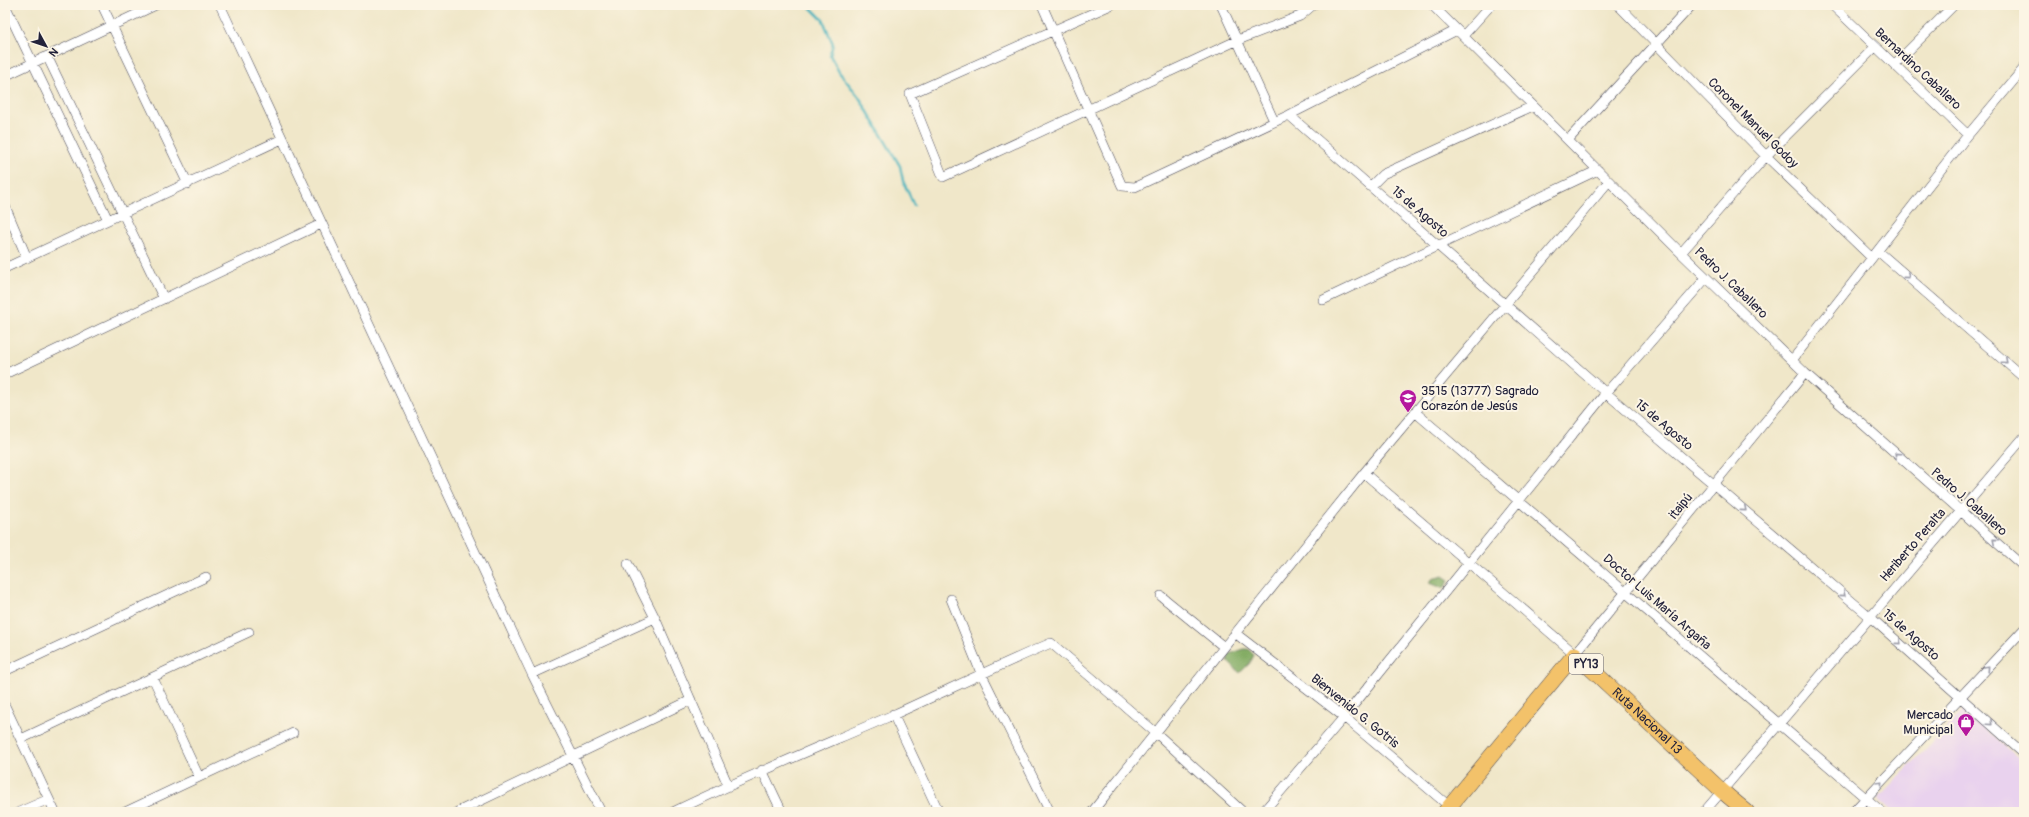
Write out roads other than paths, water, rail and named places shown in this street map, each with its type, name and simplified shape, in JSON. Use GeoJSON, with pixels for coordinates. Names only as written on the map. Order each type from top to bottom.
{"type":"FeatureCollection","features":[{"type":"Feature","properties":{"kind":"highway","name":"Ruta Nacional 13"},"geometry":{"type":"LineString","coordinates":[[1575,654],[1722,791],[1747,812]]}},
{"type":"Feature","properties":{"kind":"highway","name":"PY13"},"geometry":{"type":"LineString","coordinates":[[1450,810],[1575,654]]}},
{"type":"Feature","properties":{"kind":"street"},"geometry":{"type":"LineString","coordinates":[[5,5],[108,220]]}},
{"type":"Feature","properties":{"kind":"street"},"geometry":{"type":"LineString","coordinates":[[102,5],[188,184]]}},
{"type":"Feature","properties":{"kind":"street"},"geometry":{"type":"LineString","coordinates":[[5,76],[113,27],[156,5]]}},
{"type":"Feature","properties":{"kind":"street"},"geometry":{"type":"LineString","coordinates":[[220,5],[532,674],[575,756],[601,812]]}},
{"type":"Feature","properties":{"kind":"street"},"geometry":{"type":"LineString","coordinates":[[1042,5],[1122,186],[1135,187],[1460,33],[1491,5]]}},
{"type":"Feature","properties":{"kind":"street"},"geometry":{"type":"LineString","coordinates":[[1111,5],[910,94],[943,177],[1238,40],[1300,16],[1313,5]]}},
{"type":"Feature","properties":{"kind":"street"},"geometry":{"type":"LineString","coordinates":[[1222,5],[1274,121]]}},
{"type":"Feature","properties":{"kind":"street","name":"Pedro J. Caballero"},"geometry":{"type":"LineString","coordinates":[[1432,5],[1706,278],[1805,372],[1960,512],[2024,567]]}},
{"type":"Feature","properties":{"kind":"street","name":"Coronel Manuel Godoy"},"geometry":{"type":"LineString","coordinates":[[1618,5],[1657,43],[1766,156],[1872,258]]}},
{"type":"Feature","properties":{"kind":"street"},"geometry":{"type":"LineString","coordinates":[[1568,140],[1692,5]]}},
{"type":"Feature","properties":{"kind":"street","name":"Bernardino Caballero"},"geometry":{"type":"LineString","coordinates":[[1832,5],[1968,135]]}},
{"type":"Feature","properties":{"kind":"street"},"geometry":{"type":"LineString","coordinates":[[1895,64],[1954,5]]}},
{"type":"Feature","properties":{"kind":"street"},"geometry":{"type":"LineString","coordinates":[[1681,253],[1766,156],[1875,47]]}},
{"type":"Feature","properties":{"kind":"street"},"geometry":{"type":"LineString","coordinates":[[47,56],[164,299]]}},
{"type":"Feature","properties":{"kind":"street"},"geometry":{"type":"LineString","coordinates":[[1793,359],[1968,135],[2024,68]]}},
{"type":"Feature","properties":{"kind":"street"},"geometry":{"type":"LineString","coordinates":[[1371,186],[1384,174],[1533,106]]}},
{"type":"Feature","properties":{"kind":"street","name":"15 de Agosto"},"geometry":{"type":"LineString","coordinates":[[1289,115],[1606,393],[1869,616],[1961,696],[2024,754]]}},
{"type":"Feature","properties":{"kind":"street"},"geometry":{"type":"LineString","coordinates":[[5,268],[282,139]]}},
{"type":"Feature","properties":{"kind":"street"},"geometry":{"type":"LineString","coordinates":[[1323,300],[1598,170]]}},
{"type":"Feature","properties":{"kind":"street"},"geometry":{"type":"LineString","coordinates":[[1092,812],[1364,473],[1609,181]]}},
{"type":"Feature","properties":{"kind":"street"},"geometry":{"type":"LineString","coordinates":[[5,206],[27,258]]}},
{"type":"Feature","properties":{"kind":"street"},"geometry":{"type":"LineString","coordinates":[[5,374],[321,224]]}},
{"type":"Feature","properties":{"kind":"street"},"geometry":{"type":"LineString","coordinates":[[1878,251],[2024,378]]}},
{"type":"Feature","properties":{"kind":"street"},"geometry":{"type":"LineString","coordinates":[[1263,812],[1344,717],[1606,393],[1706,278]]}},
{"type":"Feature","properties":{"kind":"street","name":"itaipú"},"geometry":{"type":"LineString","coordinates":[[1575,654],[1627,593],[1805,372]]}},
{"type":"Feature","properties":{"kind":"street","name":"Doctor Luis María Argaña"},"geometry":{"type":"LineString","coordinates":[[1415,412],[1882,812]]}},
{"type":"Feature","properties":{"kind":"street","name":"Heriberto Peralta"},"geometry":{"type":"LineString","coordinates":[[1704,812],[1869,616],[2024,437]]}},
{"type":"Feature","properties":{"kind":"street"},"geometry":{"type":"LineString","coordinates":[[1364,473],[1575,654]]}},
{"type":"Feature","properties":{"kind":"street"},"geometry":{"type":"LineString","coordinates":[[628,564],[655,618],[728,785]]}},
{"type":"Feature","properties":{"kind":"street"},"geometry":{"type":"LineString","coordinates":[[5,670],[206,577]]}},
{"type":"Feature","properties":{"kind":"street"},"geometry":{"type":"LineString","coordinates":[[1161,596],[1224,647]]}},
{"type":"Feature","properties":{"kind":"street"},"geometry":{"type":"LineString","coordinates":[[951,599],[981,673],[1050,812]]}},
{"type":"Feature","properties":{"kind":"street"},"geometry":{"type":"LineString","coordinates":[[532,674],[655,618]]}},
{"type":"Feature","properties":{"kind":"street"},"geometry":{"type":"LineString","coordinates":[[1853,812],[2024,629]]}},
{"type":"Feature","properties":{"kind":"street"},"geometry":{"type":"LineString","coordinates":[[21,739],[249,632]]}},
{"type":"Feature","properties":{"kind":"street","name":"Bienvenido G. Gotris"},"geometry":{"type":"LineString","coordinates":[[1235,633],[1344,717],[1450,810]]}},
{"type":"Feature","properties":{"kind":"street"},"geometry":{"type":"LineString","coordinates":[[679,811],[728,785],[894,714],[981,673],[1051,643],[1155,732],[1243,812]]}},
{"type":"Feature","properties":{"kind":"street"},"geometry":{"type":"LineString","coordinates":[[153,678],[199,777]]}},
{"type":"Feature","properties":{"kind":"street"},"geometry":{"type":"LineString","coordinates":[[457,812],[691,700]]}},
{"type":"Feature","properties":{"kind":"street"},"geometry":{"type":"LineString","coordinates":[[5,706],[55,812]]}},
{"type":"Feature","properties":{"kind":"street"},"geometry":{"type":"LineString","coordinates":[[894,714],[939,812]]}},
{"type":"Feature","properties":{"kind":"street"},"geometry":{"type":"LineString","coordinates":[[125,812],[293,733]]}},
{"type":"Feature","properties":{"kind":"street"},"geometry":{"type":"LineString","coordinates":[[762,770],[782,812]]}},
{"type":"Feature","properties":{"kind":"street"},"geometry":{"type":"LineString","coordinates":[[19,812],[49,799]]}},
{"type":"Feature","properties":{"kind":"waterway"},"geometry":{"type":"LineString","coordinates":[[808,5],[823,20],[833,44],[830,55],[839,72],[859,97],[900,166],[903,181],[914,205]]}},
{"type":"Feature","properties":{"kind":"place","name":"3515 (13777) Sagrado Corazón de Jesús"},"geometry":{"type":"Point","coordinates":[1408,413]}},
{"type":"Feature","properties":{"kind":"place","name":"Mercado Municipal"},"geometry":{"type":"Point","coordinates":[1966,737]}}]}
